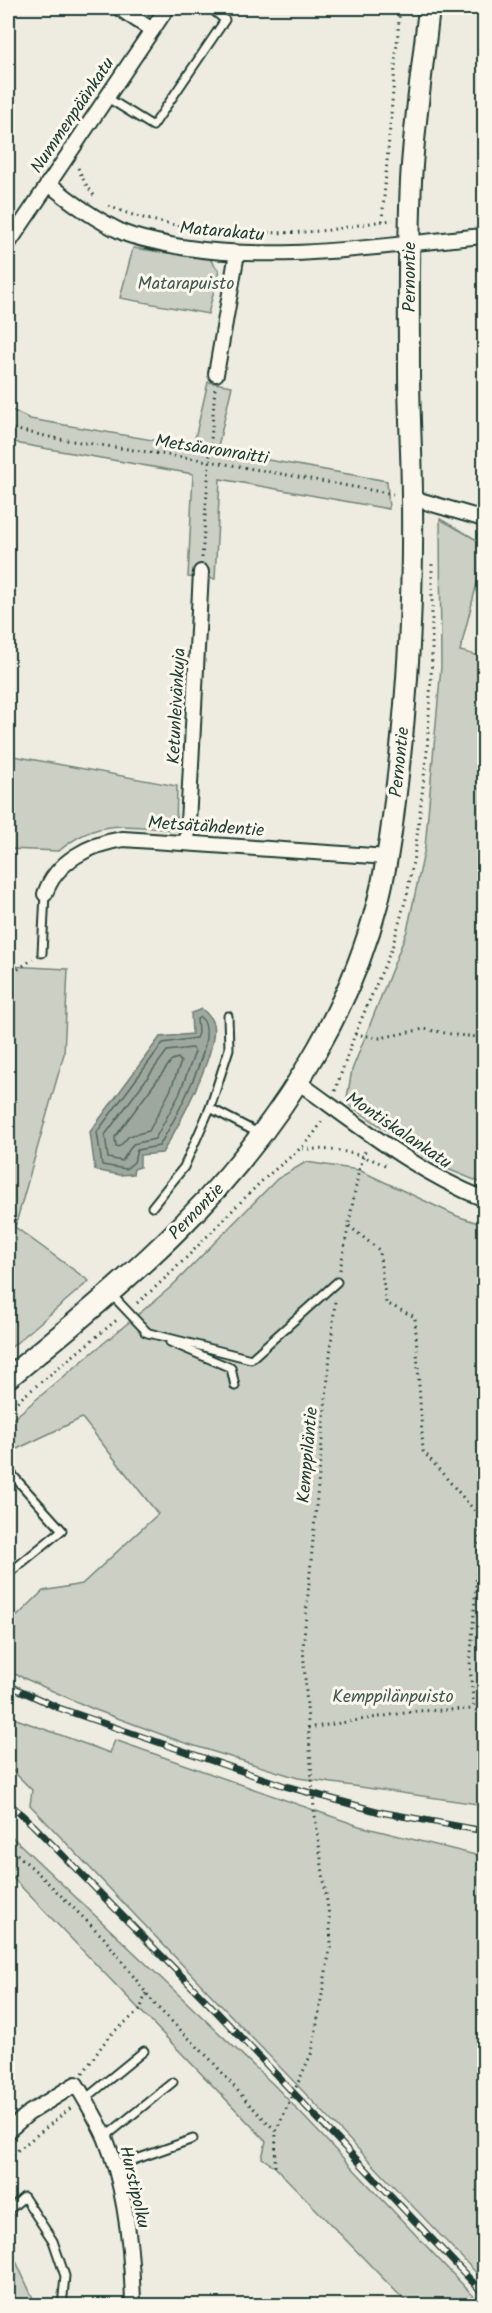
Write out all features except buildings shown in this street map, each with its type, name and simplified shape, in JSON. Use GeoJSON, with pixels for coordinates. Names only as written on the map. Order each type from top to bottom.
{"type":"FeatureCollection","features":[{"type":"Feature","properties":{"kind":"street"},"geometry":{"type":"LineString","coordinates":[[119,8],[152,30]]}},
{"type":"Feature","properties":{"kind":"street","name":"Nummenpäänkatu"},"geometry":{"type":"LineString","coordinates":[[8,244],[167,8]]}},
{"type":"Feature","properties":{"kind":"street","name":"Pernontie"},"geometry":{"type":"LineString","coordinates":[[8,1378],[111,1294],[204,1205],[262,1135],[298,1082],[340,1006],[359,961],[378,903],[388,857],[400,759],[411,627],[409,244],[414,141],[429,8]]}},
{"type":"Feature","properties":{"kind":"street","name":"Matarakatu"},"geometry":{"type":"LineString","coordinates":[[48,183],[78,207],[126,233],[158,243],[237,253],[282,254],[484,236]]}},
{"type":"Feature","properties":{"kind":"street"},"geometry":{"type":"LineString","coordinates":[[216,374],[237,253]]}},
{"type":"Feature","properties":{"kind":"street"},"geometry":{"type":"LineString","coordinates":[[412,498],[484,519]]}},
{"type":"Feature","properties":{"kind":"street","name":"Ketunleivänkuja"},"geometry":{"type":"LineString","coordinates":[[187,842],[201,572]]}},
{"type":"Feature","properties":{"kind":"street","name":"Metsätähdentie"},"geometry":{"type":"LineString","coordinates":[[45,894],[50,880],[67,862],[85,850],[104,842],[123,839],[388,857]]}},
{"type":"Feature","properties":{"kind":"street","name":"Montiskalankatu"},"geometry":{"type":"LineString","coordinates":[[298,1082],[412,1164],[451,1186],[484,1199]]}},
{"type":"Feature","properties":{"kind":"street"},"geometry":{"type":"LineString","coordinates":[[8,2132],[29,2113],[76,2084]]}},
{"type":"Feature","properties":{"kind":"street","name":"Hurstipolku"},"geometry":{"type":"LineString","coordinates":[[76,2084],[105,2137],[122,2197],[128,2237],[133,2306]]}},
{"type":"Feature","properties":{"kind":"lane"},"geometry":{"type":"LineString","coordinates":[[106,97],[153,126],[225,20],[210,8]]}},
{"type":"Feature","properties":{"kind":"lane"},"geometry":{"type":"LineString","coordinates":[[42,953],[45,894]]}},
{"type":"Feature","properties":{"kind":"lane"},"geometry":{"type":"LineString","coordinates":[[152,1207],[184,1167],[210,1108],[229,1048],[228,1016]]}},
{"type":"Feature","properties":{"kind":"lane"},"geometry":{"type":"LineString","coordinates":[[210,1108],[262,1135]]}},
{"type":"Feature","properties":{"kind":"lane"},"geometry":{"type":"LineString","coordinates":[[145,1332],[251,1359],[337,1282]]}},
{"type":"Feature","properties":{"kind":"lane"},"geometry":{"type":"LineString","coordinates":[[111,1294],[145,1332],[231,1368],[235,1386]]}},
{"type":"Feature","properties":{"kind":"lane"},"geometry":{"type":"LineString","coordinates":[[8,1470],[62,1530],[8,1574]]}},
{"type":"Feature","properties":{"kind":"lane"},"geometry":{"type":"LineString","coordinates":[[85,2099],[144,2051]]}},
{"type":"Feature","properties":{"kind":"lane"},"geometry":{"type":"LineString","coordinates":[[105,2137],[172,2082]]}},
{"type":"Feature","properties":{"kind":"lane"},"geometry":{"type":"LineString","coordinates":[[114,2167],[193,2139]]}},
{"type":"Feature","properties":{"kind":"lane"},"geometry":{"type":"LineString","coordinates":[[8,2209],[24,2197],[53,2241],[65,2276],[62,2306]]}},
{"type":"Feature","properties":{"kind":"path"},"geometry":{"type":"LineString","coordinates":[[382,221],[400,8]]}},
{"type":"Feature","properties":{"kind":"path"},"geometry":{"type":"LineString","coordinates":[[70,151],[85,183],[96,198],[112,207],[158,220],[238,233],[328,230],[410,218]]}},
{"type":"Feature","properties":{"kind":"path"},"geometry":{"type":"LineString","coordinates":[[201,572],[216,374]]}},
{"type":"Feature","properties":{"kind":"path","name":"Metsäaronraitti"},"geometry":{"type":"LineString","coordinates":[[8,428],[59,439],[209,461],[412,498]]}},
{"type":"Feature","properties":{"kind":"path"},"geometry":{"type":"LineString","coordinates":[[8,1409],[162,1283],[264,1179],[302,1149],[317,1131],[330,1105],[355,1034],[392,948],[407,895],[416,845],[427,752],[432,670],[432,554]]}},
{"type":"Feature","properties":{"kind":"path"},"geometry":{"type":"LineString","coordinates":[[8,976],[42,953]]}},
{"type":"Feature","properties":{"kind":"path"},"geometry":{"type":"LineString","coordinates":[[355,1034],[380,1038],[424,1029],[479,1037],[484,1041]]}},
{"type":"Feature","properties":{"kind":"path","name":"Kemppiläntie"},"geometry":{"type":"LineString","coordinates":[[276,2131],[312,2052],[331,1943],[311,1780],[303,1648],[337,1282],[359,1170],[370,1135]]}},
{"type":"Feature","properties":{"kind":"path"},"geometry":{"type":"LineString","coordinates":[[302,1149],[338,1149],[364,1155],[394,1169]]}},
{"type":"Feature","properties":{"kind":"path"},"geometry":{"type":"LineString","coordinates":[[349,1226],[379,1250],[386,1302],[416,1317],[423,1451],[483,1519],[470,1666],[474,1709]]}},
{"type":"Feature","properties":{"kind":"path"},"geometry":{"type":"LineString","coordinates":[[308,1728],[417,1711],[474,1709],[484,1715]]}},
{"type":"Feature","properties":{"kind":"path"},"geometry":{"type":"LineString","coordinates":[[8,1846],[39,1873],[104,1938],[157,2007],[212,2061],[276,2131],[275,2167]]}},
{"type":"Feature","properties":{"kind":"path"},"geometry":{"type":"LineString","coordinates":[[76,2084],[110,2036],[140,2010],[146,1993]]}},
{"type":"Feature","properties":{"kind":"path"},"geometry":{"type":"LineString","coordinates":[[8,2158],[58,2116],[85,2099]]}},
{"type":"Feature","properties":{"kind":"green space","name":"Matarapuisto"},"geometry":{"type":"Polygon","coordinates":[[[133,248],[210,259],[219,271],[208,314],[120,298],[133,248]]]}},
{"type":"Feature","properties":{"kind":"green space"},"geometry":{"type":"Polygon","coordinates":[[[208,382],[232,386],[217,451],[387,481],[389,509],[220,479],[215,579],[188,577],[193,474],[20,444],[8,438],[8,408],[30,419],[193,447],[208,382]]]}},
{"type":"Feature","properties":{"kind":"green space"},"geometry":{"type":"Polygon","coordinates":[[[440,519],[484,544],[484,555],[460,651],[484,657],[484,1184],[438,1165],[346,1103],[352,1070],[407,931],[425,848],[441,667],[440,519]]]}},
{"type":"Feature","properties":{"kind":"green space"},"geometry":{"type":"Polygon","coordinates":[[[8,755],[177,786],[176,830],[114,827],[87,833],[59,851],[8,849],[8,755]]]}},
{"type":"Feature","properties":{"kind":"green space"},"geometry":{"type":"Polygon","coordinates":[[[8,966],[68,969],[64,1054],[15,1227],[89,1281],[8,1350],[8,966]]]}},
{"type":"Feature","properties":{"kind":"green space","name":"Kemppilänpuisto"},"geometry":{"type":"Polygon","coordinates":[[[306,1162],[359,1170],[457,1216],[484,1225],[484,1805],[298,1778],[182,1742],[93,1709],[8,1671],[8,1625],[43,1591],[82,1584],[158,1514],[82,1418],[19,1448],[8,1457],[8,1423],[171,1287],[277,1179],[306,1162]]]}},
{"type":"Feature","properties":{"kind":"green space"},"geometry":{"type":"Polygon","coordinates":[[[8,1716],[110,1753],[115,1740],[359,1826],[484,1857],[484,2281],[30,1805],[32,1790],[8,1766],[8,1716]]]}},
{"type":"Feature","properties":{"kind":"green space"},"geometry":{"type":"Polygon","coordinates":[[[8,1833],[275,2086],[482,2305],[409,2305],[275,2167],[262,2158],[266,2141],[8,1873],[8,1833]]]}},
{"type":"Feature","properties":{"kind":"green space"},"geometry":{"type":"Polygon","coordinates":[[[8,2245],[36,2305],[17,2305],[8,2285],[8,2245]]]}},
{"type":"Feature","properties":{"kind":"water"},"geometry":{"type":"Polygon","coordinates":[[[202,1009],[213,1024],[210,1052],[195,1090],[162,1153],[140,1155],[140,1167],[134,1169],[133,1174],[120,1175],[95,1170],[90,1132],[160,1037],[192,1034],[191,1013],[202,1009]]]}},
{"type":"Feature","properties":{"kind":"railway"},"geometry":{"type":"LineString","coordinates":[[8,1685],[59,1708],[285,1786],[380,1812],[484,1831]]}},
{"type":"Feature","properties":{"kind":"railway"},"geometry":{"type":"LineString","coordinates":[[8,1802],[213,2008],[484,2294]]}}]}
